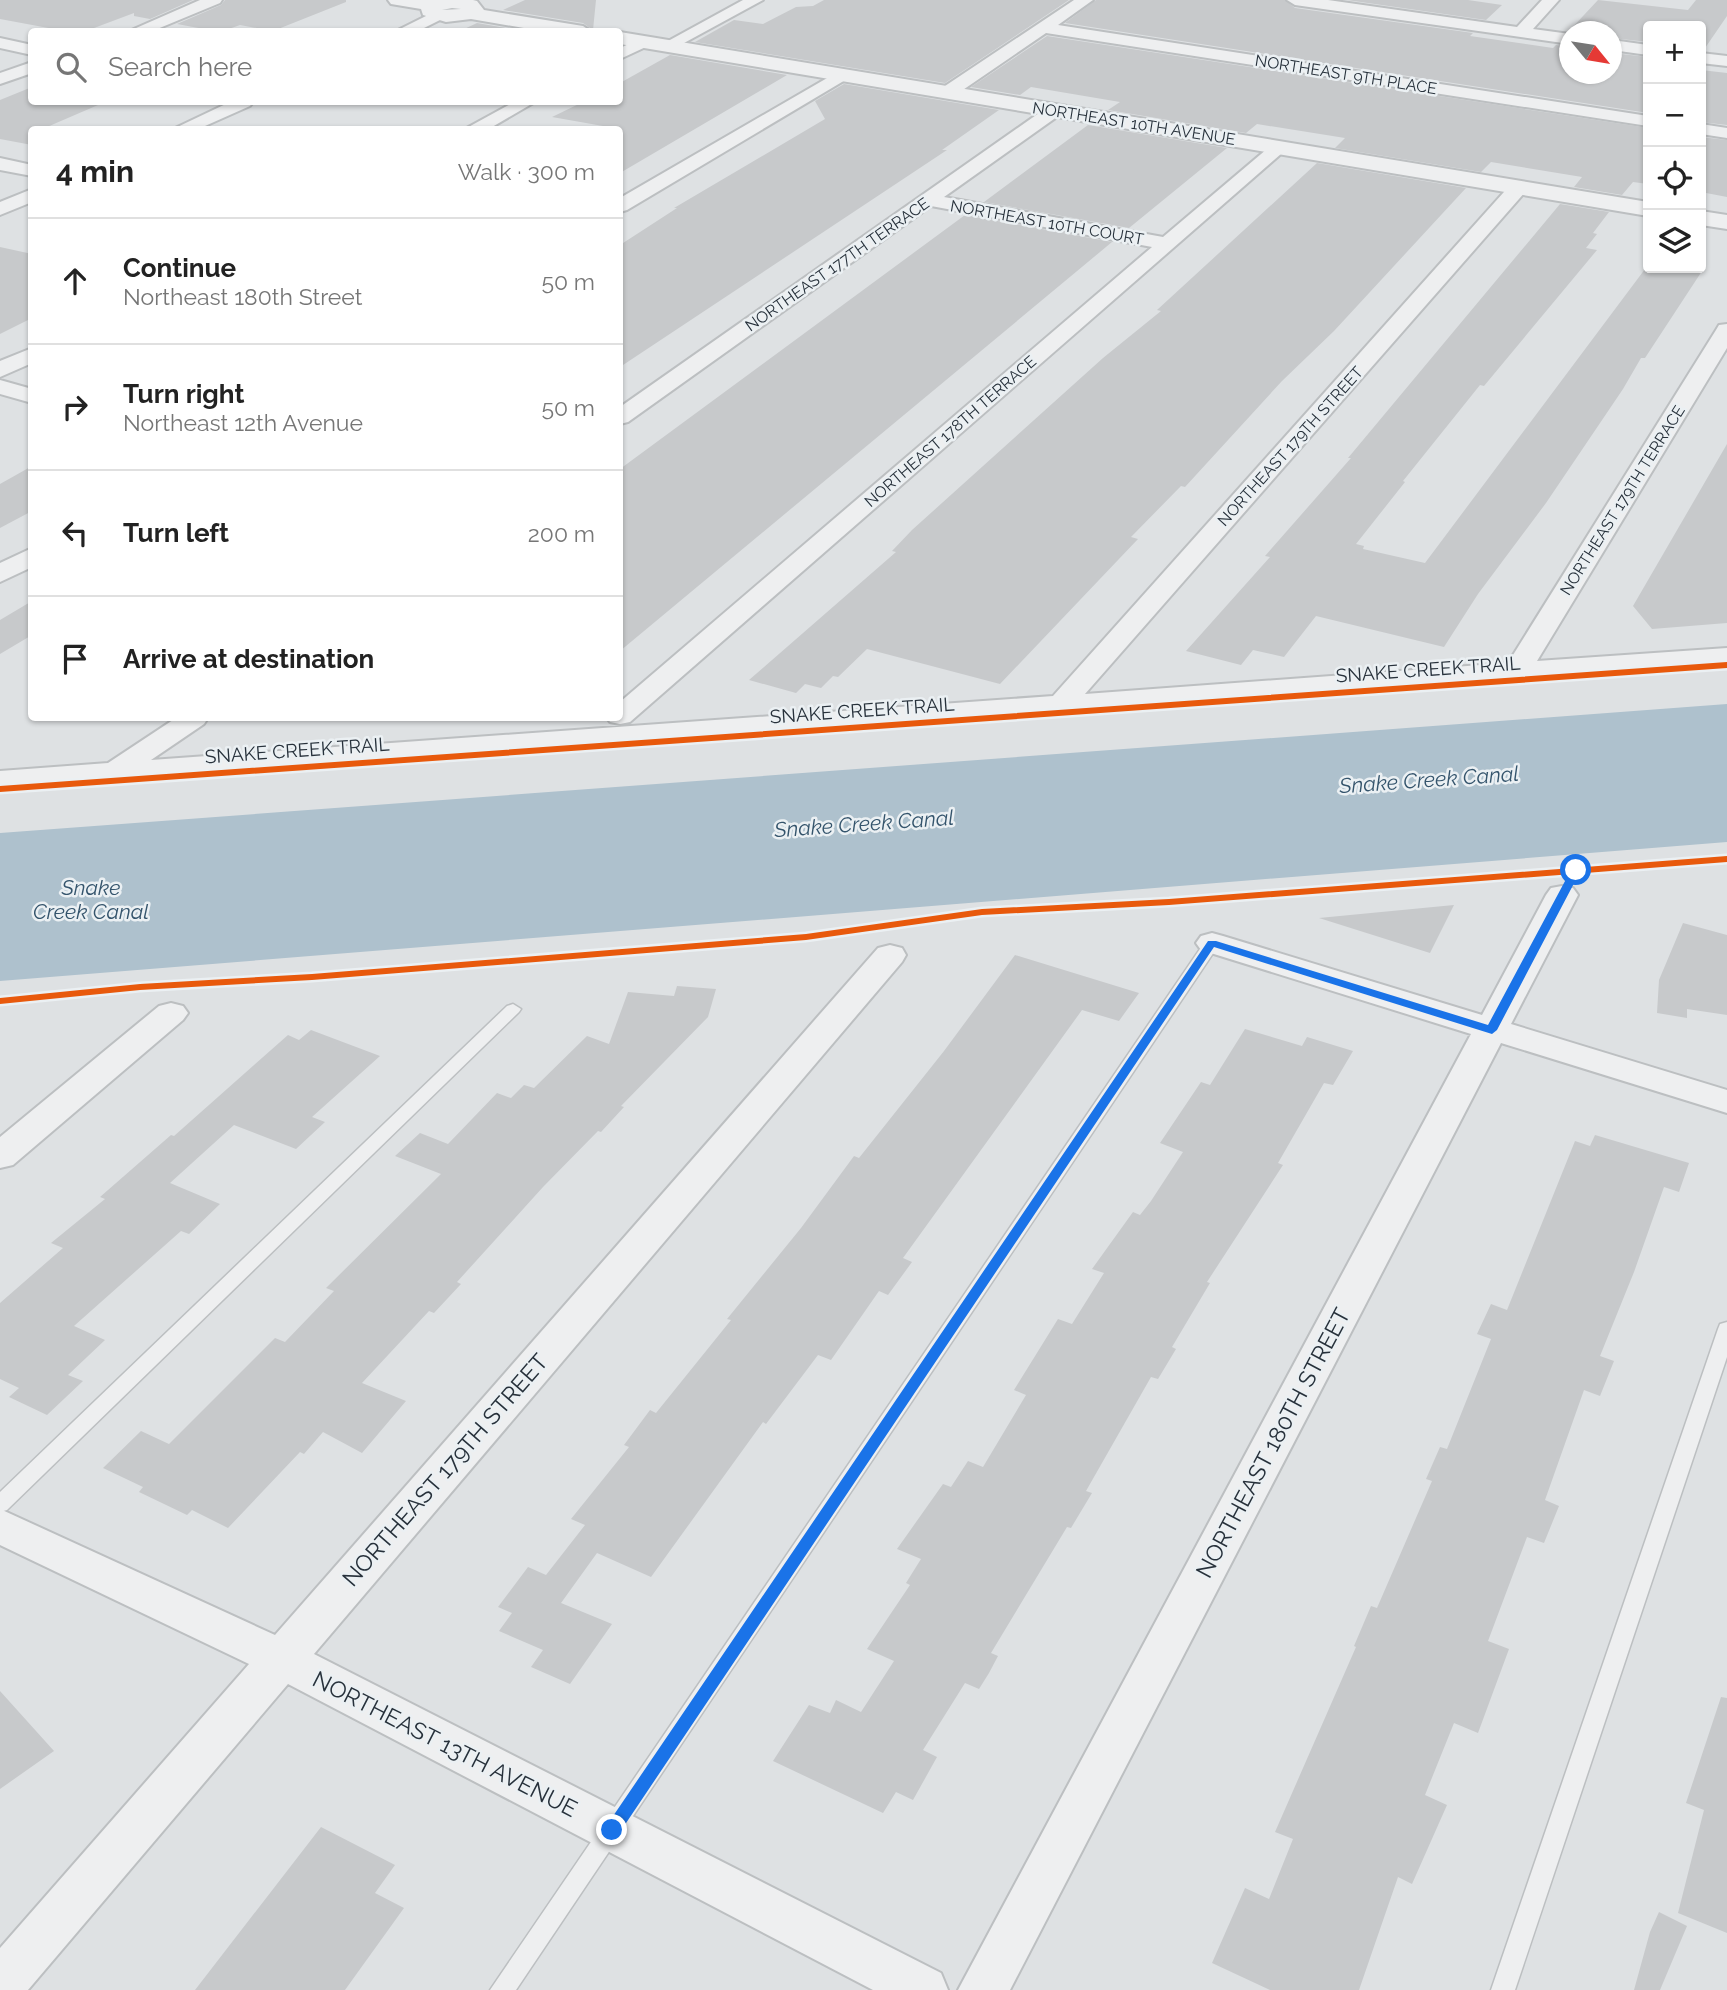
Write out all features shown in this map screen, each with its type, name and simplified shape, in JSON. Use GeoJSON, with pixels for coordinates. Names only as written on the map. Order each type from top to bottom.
{"type":"FeatureCollection","features":[{"type":"Feature","properties":{"kind":"street"},"geometry":{"type":"LineString","coordinates":[[145,28],[214,0]]}},
{"type":"Feature","properties":{"kind":"street"},"geometry":{"type":"LineString","coordinates":[[397,0],[436,11]]}},
{"type":"Feature","properties":{"kind":"street"},"geometry":{"type":"LineString","coordinates":[[667,46],[755,0]]}},
{"type":"Feature","properties":{"kind":"street"},"geometry":{"type":"LineString","coordinates":[[948,92],[1085,0]]}},
{"type":"Feature","properties":{"kind":"street"},"geometry":{"type":"LineString","coordinates":[[1295,0],[1559,37]]}},
{"type":"Feature","properties":{"kind":"street"},"geometry":{"type":"LineString","coordinates":[[1521,32],[1552,0]]}},
{"type":"Feature","properties":{"kind":"street"},"geometry":{"type":"LineString","coordinates":[[408,28],[436,11],[469,5],[566,28]]}},
{"type":"Feature","properties":{"kind":"street","name":"NORTHEAST 9TH PLACE"},"geometry":{"type":"LineString","coordinates":[[1044,28],[1643,120]]}},
{"type":"Feature","properties":{"kind":"street","name":"NORTHEAST 10TH AVENUE"},"geometry":{"type":"LineString","coordinates":[[623,38],[1643,208]]}},
{"type":"Feature","properties":{"kind":"street"},"geometry":{"type":"LineString","coordinates":[[623,52],[644,42]]}},
{"type":"Feature","properties":{"kind":"street"},"geometry":{"type":"LineString","coordinates":[[0,43],[28,49]]}},
{"type":"Feature","properties":{"kind":"street"},"geometry":{"type":"LineString","coordinates":[[1622,46],[1643,49]]}},
{"type":"Feature","properties":{"kind":"street"},"geometry":{"type":"LineString","coordinates":[[1706,59],[1727,61]]}},
{"type":"Feature","properties":{"kind":"street"},"geometry":{"type":"LineString","coordinates":[[0,79],[28,68]]}},
{"type":"Feature","properties":{"kind":"street"},"geometry":{"type":"LineString","coordinates":[[623,204],[841,75]]}},
{"type":"Feature","properties":{"kind":"street"},"geometry":{"type":"LineString","coordinates":[[189,126],[237,105]]}},
{"type":"Feature","properties":{"kind":"street"},"geometry":{"type":"LineString","coordinates":[[480,126],[521,105]]}},
{"type":"Feature","properties":{"kind":"street","name":"NORTHEAST 177TH TERRACE"},"geometry":{"type":"LineString","coordinates":[[623,415],[1055,110]]}},
{"type":"Feature","properties":{"kind":"street"},"geometry":{"type":"LineString","coordinates":[[1706,130],[1727,133]]}},
{"type":"Feature","properties":{"kind":"street","name":"NORTHEAST 178TH TERRACE"},"geometry":{"type":"LineString","coordinates":[[623,713],[1280,147]]}},
{"type":"Feature","properties":{"kind":"street"},"geometry":{"type":"LineString","coordinates":[[0,164],[28,170]]}},
{"type":"Feature","properties":{"kind":"street","name":"NORTHEAST 179TH STREET"},"geometry":{"type":"LineString","coordinates":[[1060,705],[1519,187]]}},
{"type":"Feature","properties":{"kind":"street"},"geometry":{"type":"LineString","coordinates":[[0,209],[28,197]]}},
{"type":"Feature","properties":{"kind":"street","name":"NORTHEAST 10TH COURT"},"geometry":{"type":"LineString","coordinates":[[927,200],[1168,244]]}},
{"type":"Feature","properties":{"kind":"street"},"geometry":{"type":"LineString","coordinates":[[1706,219],[1727,222]]}},
{"type":"Feature","properties":{"kind":"street","name":"NORTHEAST 179TH TERRACE"},"geometry":{"type":"LineString","coordinates":[[1517,671],[1727,330]]}},
{"type":"Feature","properties":{"kind":"street"},"geometry":{"type":"LineString","coordinates":[[0,370],[28,356]]}},
{"type":"Feature","properties":{"kind":"street"},"geometry":{"type":"LineString","coordinates":[[0,387],[28,395]]}},
{"type":"Feature","properties":{"kind":"street"},"geometry":{"type":"LineString","coordinates":[[0,574],[28,558]]}},
{"type":"Feature","properties":{"kind":"street"},"geometry":{"type":"LineString","coordinates":[[0,780],[1727,656]]}},
{"type":"Feature","properties":{"kind":"street"},"geometry":{"type":"LineString","coordinates":[[118,771],[190,721]]}},
{"type":"Feature","properties":{"kind":"street","name":"NORTHEAST 178TH TERRACE"},"geometry":{"type":"LineString","coordinates":[[594,737],[613,721]]}},
{"type":"Feature","properties":{"kind":"street","name":"NORTHEAST 180TH STREET"},"geometry":{"type":"LineString","coordinates":[[983,1990],[1562,895]]}},
{"type":"Feature","properties":{"kind":"street"},"geometry":{"type":"LineString","coordinates":[[1212,943],[1727,1102]]}},
{"type":"Feature","properties":{"kind":"street","name":"NORTHEAST 179TH STREET"},"geometry":{"type":"LineString","coordinates":[[7,1963],[282,1659],[890,955]]}},
{"type":"Feature","properties":{"kind":"street"},"geometry":{"type":"LineString","coordinates":[[0,1156],[171,1013]]}},
{"type":"Feature","properties":{"kind":"street","name":"NORTHEAST 13TH AVENUE"},"geometry":{"type":"LineString","coordinates":[[0,1526],[282,1659],[923,1990]]}},
{"type":"Feature","properties":{"kind":"lane"},"geometry":{"type":"LineString","coordinates":[[502,1990],[1212,943]]}},
{"type":"Feature","properties":{"kind":"lane"},"geometry":{"type":"LineString","coordinates":[[0,1504],[513,1009]]}},
{"type":"Feature","properties":{"kind":"lane"},"geometry":{"type":"LineString","coordinates":[[1503,1990],[1727,1329]]}},
{"type":"Feature","properties":{"kind":"water","name":"Snake Creek Canal"},"geometry":{"type":"Polygon","coordinates":[[[1727,704],[1727,842],[0,981],[0,833],[1727,704]]]}},
{"type":"Feature","properties":{"kind":"building"},"geometry":{"type":"Polygon","coordinates":[[[0,0],[193,0],[150,19],[134,16],[134,13],[94,28],[48,28],[0,19],[0,0]]]}},
{"type":"Feature","properties":{"kind":"building"},"geometry":{"type":"Polygon","coordinates":[[[225,0],[346,0],[281,28],[240,25],[231,28],[198,28],[177,24],[221,5],[225,0]]]}},
{"type":"Feature","properties":{"kind":"building"},"geometry":{"type":"Polygon","coordinates":[[[525,0],[596,0],[593,28],[583,23],[503,10],[525,0]]]}},
{"type":"Feature","properties":{"kind":"building"},"geometry":{"type":"Polygon","coordinates":[[[824,0],[1069,0],[945,83],[695,42],[734,20],[763,24],[796,7],[813,6],[824,0]]]}},
{"type":"Feature","properties":{"kind":"building"},"geometry":{"type":"Polygon","coordinates":[[[1096,0],[1285,0],[1295,8],[1473,33],[1470,36],[1553,48],[1559,45],[1559,84],[1622,84],[1622,54],[1643,56],[1643,112],[1065,23],[1096,0]]]}},
{"type":"Feature","properties":{"kind":"building"},"geometry":{"type":"Polygon","coordinates":[[[1347,0],[1468,0],[1502,5],[1486,20],[1347,0]]]}},
{"type":"Feature","properties":{"kind":"building"},"geometry":{"type":"Polygon","coordinates":[[[1598,0],[1688,10],[1696,0],[1727,0],[1727,16],[1706,47],[1706,21],[1643,21],[1643,41],[1622,39],[1622,21],[1578,21],[1598,0]]]}},
{"type":"Feature","properties":{"kind":"building"},"geometry":{"type":"Polygon","coordinates":[[[477,23],[505,28],[466,28],[477,23]]]}},
{"type":"Feature","properties":{"kind":"building"},"geometry":{"type":"Polygon","coordinates":[[[1047,36],[1643,127],[1643,183],[1633,182],[1622,195],[1574,187],[1582,177],[1491,162],[1481,172],[1335,148],[1345,138],[1257,124],[1246,133],[1108,110],[1120,102],[1031,87],[1020,95],[971,87],[1047,36]]]}},
{"type":"Feature","properties":{"kind":"building"},"geometry":{"type":"Polygon","coordinates":[[[670,55],[787,75],[623,171],[623,126],[603,126],[552,117],[577,105],[623,105],[623,81],[670,55]]]}},
{"type":"Feature","properties":{"kind":"building"},"geometry":{"type":"Polygon","coordinates":[[[1706,71],[1727,73],[1727,125],[1706,123],[1706,71]]]}},
{"type":"Feature","properties":{"kind":"building"},"geometry":{"type":"Polygon","coordinates":[[[844,84],[999,110],[942,150],[947,150],[623,365],[623,243],[677,208],[674,208],[825,119],[815,101],[844,84]]]}},
{"type":"Feature","properties":{"kind":"building"},"geometry":{"type":"Polygon","coordinates":[[[28,89],[28,105],[98,105],[49,126],[28,126],[28,144],[0,139],[0,100],[28,89]]]}},
{"type":"Feature","properties":{"kind":"building"},"geometry":{"type":"Polygon","coordinates":[[[1088,125],[1227,148],[1129,228],[984,202],[1088,125]]]}},
{"type":"Feature","properties":{"kind":"building"},"geometry":{"type":"Polygon","coordinates":[[[1706,138],[1727,140],[1727,197],[1706,193],[1706,138]]]}},
{"type":"Feature","properties":{"kind":"building"},"geometry":{"type":"Polygon","coordinates":[[[1317,163],[1466,188],[1185,487],[1181,486],[1131,537],[1138,539],[1000,684],[867,649],[838,677],[833,676],[821,688],[805,684],[796,693],[749,680],[896,552],[892,551],[912,530],[1103,358],[1161,311],[1157,310],[1317,163]]]}},
{"type":"Feature","properties":{"kind":"building"},"geometry":{"type":"Polygon","coordinates":[[[1560,204],[1609,212],[1593,233],[1597,234],[1586,248],[1597,250],[1484,386],[1480,385],[1356,544],[1364,546],[1363,549],[1425,563],[1643,272],[1701,273],[1645,358],[1641,358],[1546,503],[1478,594],[1444,647],[1316,616],[1284,657],[1253,650],[1241,665],[1186,651],[1270,557],[1265,556],[1351,458],[1348,458],[1560,204]]]}},
{"type":"Feature","properties":{"kind":"building"},"geometry":{"type":"Polygon","coordinates":[[[965,215],[1112,242],[623,649],[623,467],[965,215]]]}},
{"type":"Feature","properties":{"kind":"building"},"geometry":{"type":"Polygon","coordinates":[[[0,247],[28,253],[28,320],[0,334],[0,247]]]}},
{"type":"Feature","properties":{"kind":"building"},"geometry":{"type":"Polygon","coordinates":[[[1727,444],[1727,623],[1652,629],[1633,606],[1727,444]]]}},
{"type":"Feature","properties":{"kind":"building"},"geometry":{"type":"Polygon","coordinates":[[[28,468],[28,513],[0,528],[0,484],[28,468]]]}},
{"type":"Feature","properties":{"kind":"building"},"geometry":{"type":"Polygon","coordinates":[[[28,603],[28,637],[0,654],[0,620],[28,603]]]}},
{"type":"Feature","properties":{"kind":"building"},"geometry":{"type":"Polygon","coordinates":[[[1454,905],[1430,953],[1319,918],[1454,905]]]}},
{"type":"Feature","properties":{"kind":"building"},"geometry":{"type":"Polygon","coordinates":[[[1683,923],[1727,935],[1727,1015],[1687,1009],[1687,1018],[1657,1013],[1659,980],[1683,923]]]}},
{"type":"Feature","properties":{"kind":"building"},"geometry":{"type":"Polygon","coordinates":[[[1015,955],[1139,993],[1119,1021],[1082,1010],[903,1258],[912,1262],[888,1295],[879,1291],[831,1360],[818,1355],[766,1424],[763,1422],[651,1577],[597,1553],[561,1603],[612,1624],[570,1684],[531,1667],[543,1650],[499,1631],[512,1613],[498,1607],[528,1567],[546,1575],[585,1525],[571,1519],[629,1447],[624,1445],[650,1410],[656,1413],[731,1320],[727,1319],[801,1228],[854,1156],[859,1158],[944,1051],[1015,955]]]}},
{"type":"Feature","properties":{"kind":"building"},"geometry":{"type":"Polygon","coordinates":[[[677,986],[716,989],[708,1017],[621,1106],[624,1107],[601,1132],[598,1131],[543,1187],[457,1282],[461,1284],[434,1313],[429,1311],[362,1383],[406,1401],[362,1453],[323,1432],[304,1454],[300,1452],[228,1528],[192,1510],[187,1515],[139,1492],[143,1487],[103,1468],[141,1431],[169,1444],[275,1338],[285,1342],[334,1291],[326,1288],[441,1174],[395,1156],[420,1133],[448,1144],[497,1093],[511,1098],[524,1085],[534,1088],[587,1036],[609,1044],[628,992],[674,996],[677,986]]]}},
{"type":"Feature","properties":{"kind":"building"},"geometry":{"type":"Polygon","coordinates":[[[1245,1029],[1302,1046],[1307,1037],[1353,1051],[1333,1085],[1324,1083],[1278,1163],[1283,1165],[1207,1282],[1210,1283],[1172,1347],[1176,1349],[1158,1379],[1151,1377],[1086,1491],[1092,1493],[1071,1528],[1067,1527],[991,1653],[998,1656],[989,1673],[979,1689],[965,1683],[923,1750],[937,1757],[913,1800],[896,1792],[883,1813],[773,1761],[809,1705],[830,1713],[836,1700],[861,1712],[894,1661],[867,1649],[910,1585],[906,1583],[921,1559],[897,1549],[943,1484],[951,1487],[968,1461],[983,1467],[1026,1395],[1014,1390],[1058,1319],[1072,1324],[1104,1273],[1092,1269],[1133,1212],[1140,1215],[1151,1201],[1183,1152],[1160,1143],[1201,1082],[1210,1085],[1245,1029]]]}},
{"type":"Feature","properties":{"kind":"building"},"geometry":{"type":"Polygon","coordinates":[[[311,1030],[380,1056],[312,1117],[325,1122],[296,1149],[234,1125],[170,1183],[220,1204],[189,1234],[181,1231],[74,1326],[105,1340],[68,1375],[83,1381],[47,1415],[9,1397],[19,1388],[0,1379],[0,1303],[63,1248],[51,1243],[105,1199],[100,1197],[288,1035],[299,1040],[311,1030]]]}},
{"type":"Feature","properties":{"kind":"building"},"geometry":{"type":"Polygon","coordinates":[[[1595,1135],[1689,1163],[1679,1192],[1664,1187],[1600,1356],[1614,1361],[1600,1396],[1584,1390],[1545,1500],[1559,1506],[1544,1543],[1527,1537],[1488,1641],[1509,1649],[1478,1733],[1454,1723],[1425,1795],[1447,1805],[1412,1884],[1398,1877],[1359,1990],[1270,1990],[1212,1963],[1245,1888],[1269,1899],[1293,1839],[1275,1832],[1356,1647],[1354,1646],[1371,1606],[1377,1608],[1432,1481],[1426,1479],[1440,1447],[1447,1449],[1491,1339],[1477,1334],[1491,1304],[1507,1310],[1575,1141],[1590,1146],[1595,1135]]]}},
{"type":"Feature","properties":{"kind":"building"},"geometry":{"type":"Polygon","coordinates":[[[0,1691],[54,1751],[0,1789],[0,1691]]]}},
{"type":"Feature","properties":{"kind":"building"},"geometry":{"type":"Polygon","coordinates":[[[1721,1697],[1727,1698],[1727,1933],[1678,1913],[1704,1810],[1686,1803],[1721,1697]]]}},
{"type":"Feature","properties":{"kind":"building"},"geometry":{"type":"Polygon","coordinates":[[[321,1827],[395,1865],[375,1893],[404,1908],[345,1990],[195,1990],[321,1827]]]}},
{"type":"Feature","properties":{"kind":"building"},"geometry":{"type":"Polygon","coordinates":[[[1659,1912],[1687,1926],[1660,1990],[1634,1990],[1650,1932],[1659,1912]]]}},
{"type":"Feature","properties":{"kind":"cycle path","name":"SNAKE CREEK TRAIL"},"geometry":{"type":"LineString","coordinates":[[0,789],[1727,665]]}},
{"type":"Feature","properties":{"kind":"cycle path"},"geometry":{"type":"LineString","coordinates":[[0,1001],[140,987],[312,977],[806,937],[982,912],[1169,902],[1727,859]]}},
{"type":"Feature","properties":{"kind":"route"},"geometry":{"type":"LineString","coordinates":[[612,1830],[1212,943],[1492,1030],[1576,870]]}}]}
